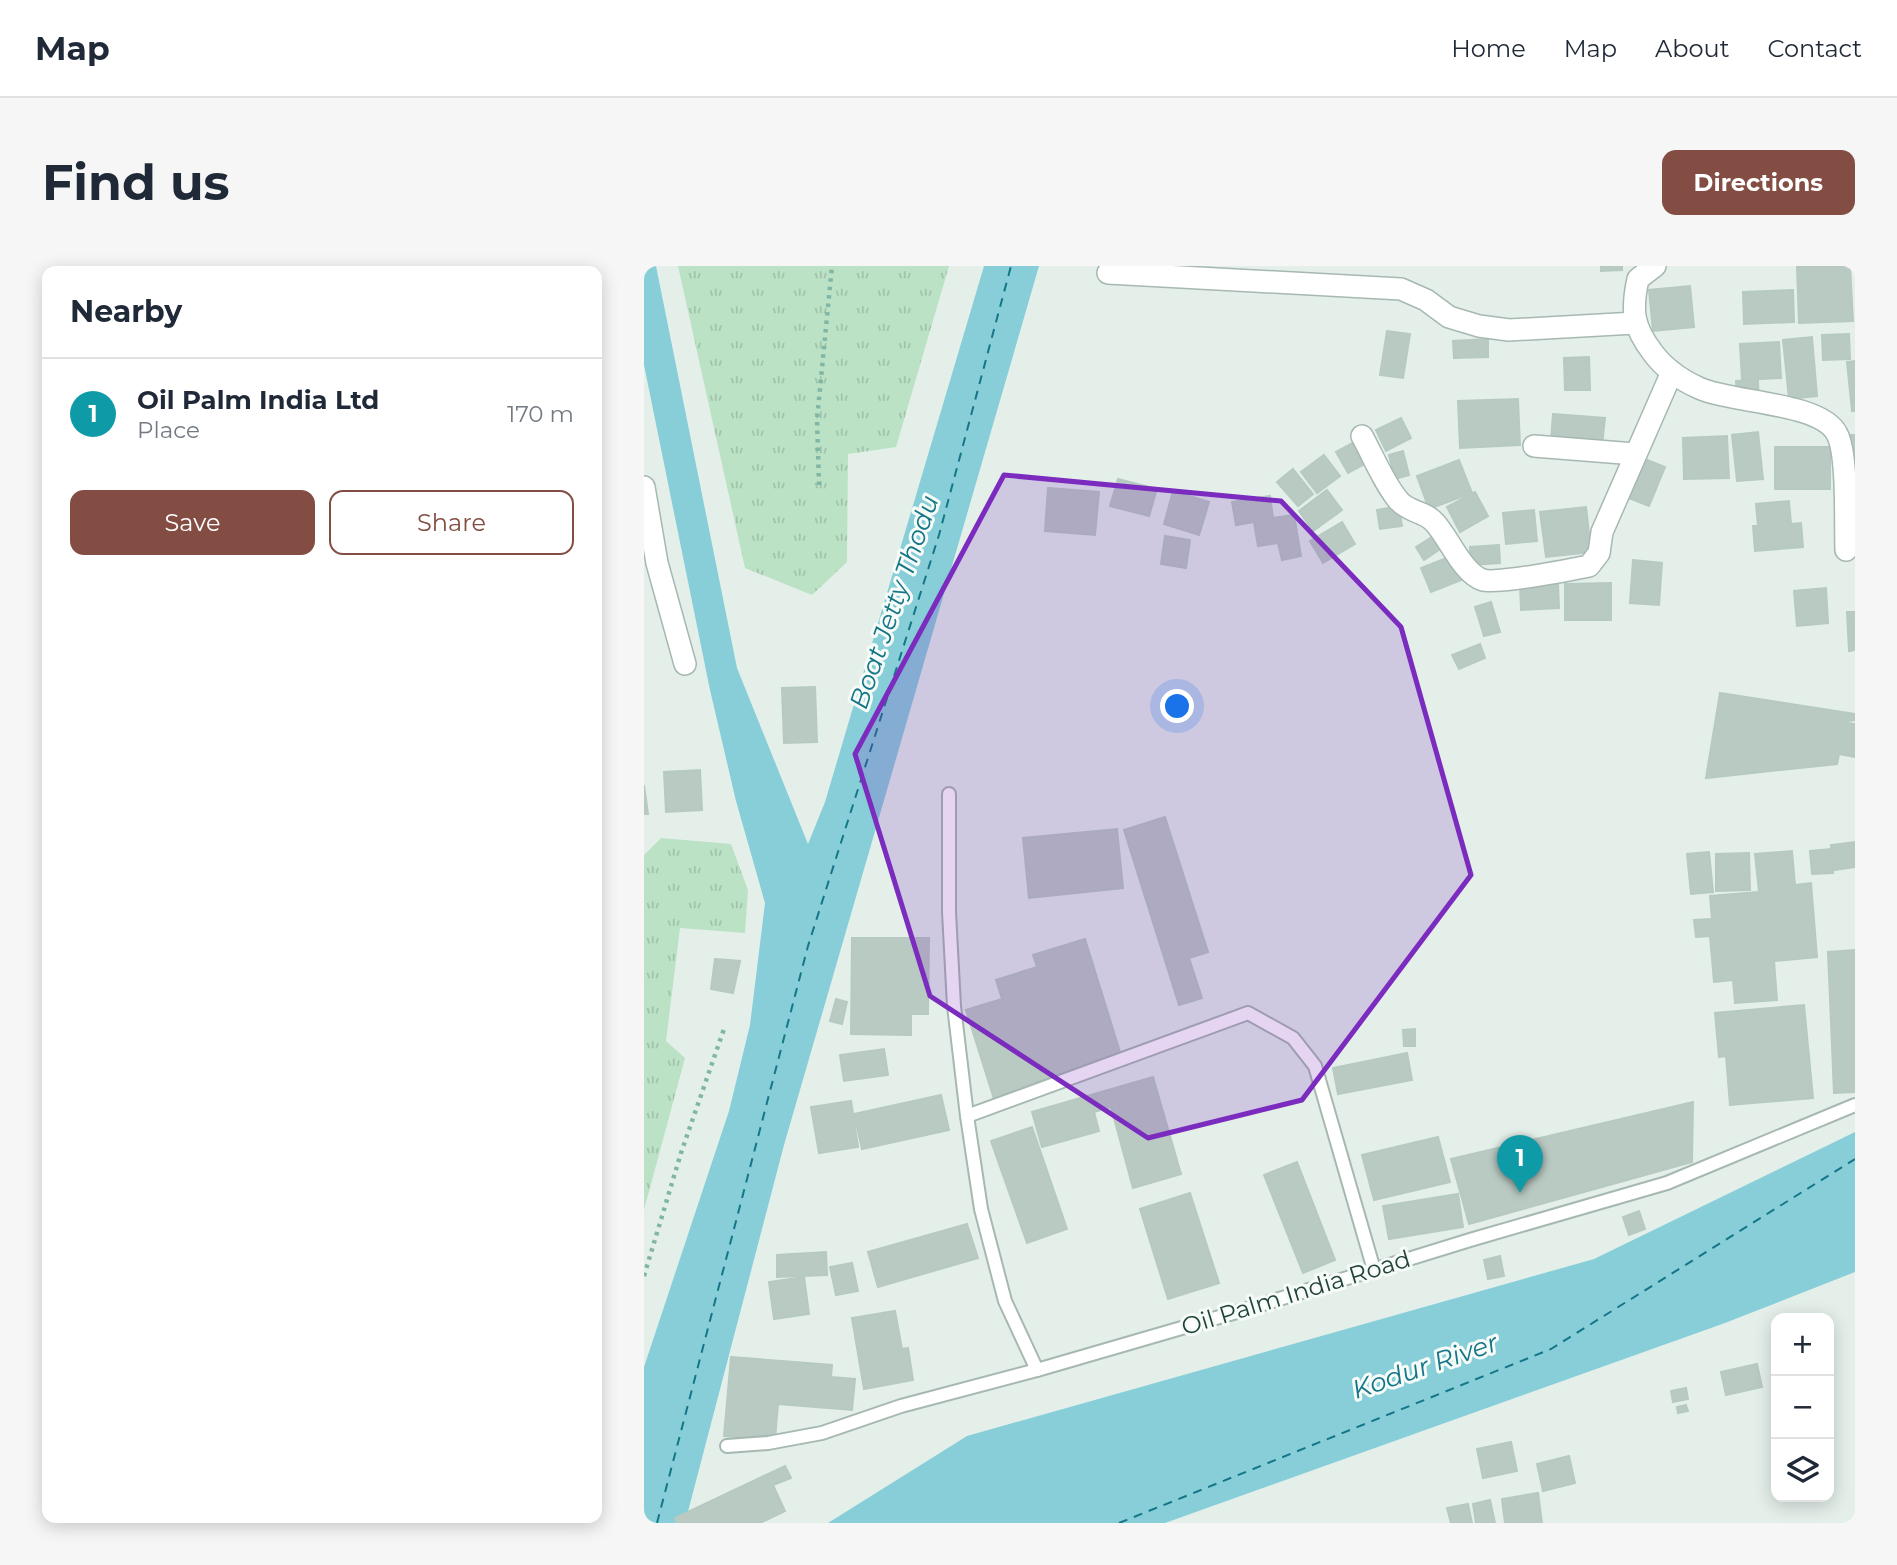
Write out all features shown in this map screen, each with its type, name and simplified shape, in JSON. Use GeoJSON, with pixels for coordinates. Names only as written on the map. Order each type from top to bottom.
{"type":"FeatureCollection","features":[{"type":"Feature","properties":{"kind":"street"},"geometry":{"type":"LineString","coordinates":[[1655,266],[1638,279],[1634,298],[1635,323],[1642,339],[1664,367],[1700,389],[1811,414],[1829,422],[1838,435],[1843,454],[1846,550]]}},
{"type":"Feature","properties":{"kind":"street"},"geometry":{"type":"LineString","coordinates":[[1108,273],[1401,289],[1426,300],[1449,317],[1479,326],[1508,330],[1635,323]]}},
{"type":"Feature","properties":{"kind":"street"},"geometry":{"type":"LineString","coordinates":[[1362,436],[1399,500],[1409,510],[1423,513],[1434,521],[1473,575],[1485,581],[1589,566],[1599,552],[1602,532],[1672,372]]}},
{"type":"Feature","properties":{"kind":"street"},"geometry":{"type":"LineString","coordinates":[[1534,446],[1635,454]]}},
{"type":"Feature","properties":{"kind":"street"},"geometry":{"type":"LineString","coordinates":[[644,487],[657,564],[685,664]]}},
{"type":"Feature","properties":{"kind":"lane"},"geometry":{"type":"LineString","coordinates":[[949,794],[949,912],[954,1006],[981,1209],[1005,1301],[1037,1370]]}},
{"type":"Feature","properties":{"kind":"lane"},"geometry":{"type":"LineString","coordinates":[[967,1116],[1248,1013],[1293,1038],[1315,1066],[1374,1270]]}},
{"type":"Feature","properties":{"kind":"lane","name":"Oil Palm India Road"},"geometry":{"type":"LineString","coordinates":[[727,1446],[768,1443],[822,1433],[901,1406],[1037,1370],[1667,1183],[1855,1105]]}},
{"type":"Feature","properties":{"kind":"path"},"geometry":{"type":"LineString","coordinates":[[819,485],[817,419],[832,266]]}},
{"type":"Feature","properties":{"kind":"path"},"geometry":{"type":"LineString","coordinates":[[644,1276],[681,1153],[725,1026]]}},
{"type":"Feature","properties":{"kind":"highlighted area"},"geometry":{"type":"Polygon","coordinates":[[[1004,475],[1281,501],[1401,627],[1471,875],[1302,1100],[1148,1138],[930,996],[855,754],[1004,475]]]}},
{"type":"Feature","properties":{"kind":"green space"},"geometry":{"type":"Polygon","coordinates":[[[678,266],[949,266],[896,447],[848,454],[847,562],[812,595],[745,568],[678,266]]]}},
{"type":"Feature","properties":{"kind":"green space"},"geometry":{"type":"Polygon","coordinates":[[[661,838],[731,844],[748,890],[745,933],[680,928],[666,1041],[685,1058],[644,1210],[644,855],[661,838]]]}},
{"type":"Feature","properties":{"kind":"water","name":"Boat Jetty Thodu"},"geometry":{"type":"Polygon","coordinates":[[[644,266],[656,266],[737,668],[808,844],[825,802],[984,266],[1039,266],[784,1145],[685,1523],[644,1523],[644,1367],[729,1111],[750,1025],[765,903],[736,801],[710,690],[644,365],[644,266]]]}},
{"type":"Feature","properties":{"kind":"water","name":"Kodur River"},"geometry":{"type":"Polygon","coordinates":[[[1855,1132],[1855,1272],[1725,1323],[1165,1523],[828,1523],[967,1436],[1594,1259],[1855,1132]]]}},
{"type":"Feature","properties":{"kind":"building"},"geometry":{"type":"Polygon","coordinates":[[[1601,266],[1622,266],[1622,270],[1601,271],[1601,266]]]}},
{"type":"Feature","properties":{"kind":"building"},"geometry":{"type":"Polygon","coordinates":[[[1797,266],[1850,266],[1853,321],[1799,323],[1797,266]]]}},
{"type":"Feature","properties":{"kind":"building"},"geometry":{"type":"Polygon","coordinates":[[[1690,286],[1694,327],[1653,331],[1649,290],[1690,286]]]}},
{"type":"Feature","properties":{"kind":"building"},"geometry":{"type":"Polygon","coordinates":[[[1793,290],[1794,322],[1744,324],[1743,292],[1793,290]]]}},
{"type":"Feature","properties":{"kind":"building"},"geometry":{"type":"Polygon","coordinates":[[[1387,331],[1410,334],[1403,378],[1380,375],[1387,331]]]}},
{"type":"Feature","properties":{"kind":"building"},"geometry":{"type":"Polygon","coordinates":[[[1849,334],[1850,359],[1823,360],[1822,335],[1849,334]]]}},
{"type":"Feature","properties":{"kind":"building"},"geometry":{"type":"Polygon","coordinates":[[[1812,337],[1817,396],[1789,399],[1783,340],[1812,337]]]}},
{"type":"Feature","properties":{"kind":"building"},"geometry":{"type":"Polygon","coordinates":[[[1488,339],[1488,357],[1454,358],[1453,341],[1488,339]]]}},
{"type":"Feature","properties":{"kind":"building"},"geometry":{"type":"Polygon","coordinates":[[[1779,342],[1781,378],[1742,380],[1740,344],[1779,342]]]}},
{"type":"Feature","properties":{"kind":"building"},"geometry":{"type":"Polygon","coordinates":[[[1589,357],[1590,390],[1565,390],[1564,358],[1589,357]]]}},
{"type":"Feature","properties":{"kind":"building"},"geometry":{"type":"Polygon","coordinates":[[[1855,361],[1855,411],[1852,411],[1847,362],[1855,361]]]}},
{"type":"Feature","properties":{"kind":"building"},"geometry":{"type":"Polygon","coordinates":[[[1758,380],[1759,407],[1737,408],[1736,381],[1758,380]]]}},
{"type":"Feature","properties":{"kind":"building"},"geometry":{"type":"Polygon","coordinates":[[[1518,399],[1520,445],[1460,448],[1458,401],[1518,399]]]}},
{"type":"Feature","properties":{"kind":"building"},"geometry":{"type":"Polygon","coordinates":[[[1553,414],[1605,418],[1602,445],[1551,440],[1553,414]]]}},
{"type":"Feature","properties":{"kind":"building"},"geometry":{"type":"Polygon","coordinates":[[[1401,418],[1411,438],[1386,451],[1376,430],[1401,418]]]}},
{"type":"Feature","properties":{"kind":"building"},"geometry":{"type":"Polygon","coordinates":[[[1758,432],[1763,479],[1737,481],[1732,435],[1758,432]]]}},
{"type":"Feature","properties":{"kind":"building"},"geometry":{"type":"Polygon","coordinates":[[[1850,435],[1855,435],[1855,491],[1850,435]]]}},
{"type":"Feature","properties":{"kind":"building"},"geometry":{"type":"Polygon","coordinates":[[[1727,436],[1729,478],[1684,479],[1683,438],[1727,436]]]}},
{"type":"Feature","properties":{"kind":"building"},"geometry":{"type":"Polygon","coordinates":[[[1358,440],[1370,461],[1348,473],[1336,452],[1358,440]]]}},
{"type":"Feature","properties":{"kind":"building"},"geometry":{"type":"Polygon","coordinates":[[[1775,447],[1830,447],[1830,489],[1775,489],[1775,447]]]}},
{"type":"Feature","properties":{"kind":"building"},"geometry":{"type":"Polygon","coordinates":[[[1403,451],[1409,475],[1395,479],[1389,455],[1403,451]]]}},
{"type":"Feature","properties":{"kind":"building"},"geometry":{"type":"Polygon","coordinates":[[[1324,455],[1340,476],[1317,493],[1301,472],[1324,455]]]}},
{"type":"Feature","properties":{"kind":"building"},"geometry":{"type":"Polygon","coordinates":[[[1637,456],[1665,467],[1649,506],[1621,495],[1637,456]]]}},
{"type":"Feature","properties":{"kind":"building"},"geometry":{"type":"Polygon","coordinates":[[[1459,460],[1472,493],[1429,509],[1417,476],[1459,460]]]}},
{"type":"Feature","properties":{"kind":"building"},"geometry":{"type":"Polygon","coordinates":[[[1293,469],[1313,494],[1298,506],[1277,482],[1293,469]]]}},
{"type":"Feature","properties":{"kind":"building"},"geometry":{"type":"Polygon","coordinates":[[[1118,479],[1157,489],[1149,516],[1110,506],[1118,479]]]}},
{"type":"Feature","properties":{"kind":"building"},"geometry":{"type":"Polygon","coordinates":[[[1048,488],[1099,492],[1095,535],[1045,531],[1048,488]]]}},
{"type":"Feature","properties":{"kind":"building"},"geometry":{"type":"Polygon","coordinates":[[[1327,490],[1342,510],[1313,531],[1299,511],[1327,490]]]}},
{"type":"Feature","properties":{"kind":"building"},"geometry":{"type":"Polygon","coordinates":[[[1173,491],[1209,502],[1199,535],[1164,524],[1173,491]]]}},
{"type":"Feature","properties":{"kind":"building"},"geometry":{"type":"Polygon","coordinates":[[[1475,492],[1488,516],[1460,532],[1447,507],[1475,492]]]}},
{"type":"Feature","properties":{"kind":"building"},"geometry":{"type":"Polygon","coordinates":[[[1270,496],[1273,518],[1294,515],[1301,556],[1282,560],[1278,543],[1258,546],[1254,522],[1236,525],[1232,502],[1270,496]]]}},
{"type":"Feature","properties":{"kind":"building"},"geometry":{"type":"Polygon","coordinates":[[[1789,501],[1791,524],[1801,523],[1803,547],[1755,551],[1753,526],[1758,526],[1756,504],[1789,501]]]}},
{"type":"Feature","properties":{"kind":"building"},"geometry":{"type":"Polygon","coordinates":[[[1399,506],[1402,526],[1380,529],[1377,510],[1399,506]]]}},
{"type":"Feature","properties":{"kind":"building"},"geometry":{"type":"Polygon","coordinates":[[[1586,507],[1591,552],[1546,557],[1540,512],[1586,507]]]}},
{"type":"Feature","properties":{"kind":"building"},"geometry":{"type":"Polygon","coordinates":[[[1534,510],[1537,541],[1506,544],[1503,513],[1534,510]]]}},
{"type":"Feature","properties":{"kind":"building"},"geometry":{"type":"Polygon","coordinates":[[[1342,522],[1355,544],[1323,563],[1310,541],[1342,522]]]}},
{"type":"Feature","properties":{"kind":"building"},"geometry":{"type":"Polygon","coordinates":[[[1435,535],[1443,547],[1424,560],[1416,547],[1435,535]]]}},
{"type":"Feature","properties":{"kind":"building"},"geometry":{"type":"Polygon","coordinates":[[[1165,536],[1190,540],[1186,568],[1161,564],[1165,536]]]}},
{"type":"Feature","properties":{"kind":"building"},"geometry":{"type":"Polygon","coordinates":[[[1499,545],[1500,563],[1471,565],[1470,547],[1499,545]]]}},
{"type":"Feature","properties":{"kind":"building"},"geometry":{"type":"Polygon","coordinates":[[[1454,555],[1464,579],[1431,592],[1421,568],[1454,555]]]}},
{"type":"Feature","properties":{"kind":"building"},"geometry":{"type":"Polygon","coordinates":[[[1633,560],[1662,563],[1659,605],[1630,603],[1633,560]]]}},
{"type":"Feature","properties":{"kind":"building"},"geometry":{"type":"Polygon","coordinates":[[[1558,582],[1559,608],[1521,610],[1520,584],[1558,582]]]}},
{"type":"Feature","properties":{"kind":"building"},"geometry":{"type":"Polygon","coordinates":[[[1611,583],[1611,620],[1565,620],[1565,584],[1611,583]]]}},
{"type":"Feature","properties":{"kind":"building"},"geometry":{"type":"Polygon","coordinates":[[[1826,588],[1828,623],[1797,626],[1794,591],[1826,588]]]}},
{"type":"Feature","properties":{"kind":"building"},"geometry":{"type":"Polygon","coordinates":[[[1491,602],[1500,632],[1484,636],[1475,607],[1491,602]]]}},
{"type":"Feature","properties":{"kind":"building"},"geometry":{"type":"Polygon","coordinates":[[[1847,612],[1855,612],[1855,650],[1849,651],[1847,612]]]}},
{"type":"Feature","properties":{"kind":"building"},"geometry":{"type":"Polygon","coordinates":[[[1480,644],[1485,658],[1459,669],[1452,655],[1480,644]]]}},
{"type":"Feature","properties":{"kind":"building"},"geometry":{"type":"Polygon","coordinates":[[[815,687],[817,742],[784,743],[782,688],[815,687]]]}},
{"type":"Feature","properties":{"kind":"building"},"geometry":{"type":"Polygon","coordinates":[[[1720,693],[1855,714],[1855,720],[1842,722],[1855,724],[1855,757],[1839,754],[1837,764],[1706,778],[1720,693]]]}},
{"type":"Feature","properties":{"kind":"building"},"geometry":{"type":"Polygon","coordinates":[[[700,770],[702,810],[666,812],[664,772],[700,770]]]}},
{"type":"Feature","properties":{"kind":"building"},"geometry":{"type":"Polygon","coordinates":[[[644,785],[648,814],[644,814],[644,785]]]}},
{"type":"Feature","properties":{"kind":"building"},"geometry":{"type":"Polygon","coordinates":[[[1165,817],[1208,952],[1189,958],[1202,998],[1179,1005],[1124,830],[1165,817]]]}},
{"type":"Feature","properties":{"kind":"building"},"geometry":{"type":"Polygon","coordinates":[[[1117,829],[1123,888],[1029,898],[1023,838],[1117,829]]]}},
{"type":"Feature","properties":{"kind":"building"},"geometry":{"type":"Polygon","coordinates":[[[1855,842],[1855,867],[1834,870],[1831,845],[1855,842]]]}},
{"type":"Feature","properties":{"kind":"building"},"geometry":{"type":"Polygon","coordinates":[[[1831,849],[1833,873],[1812,874],[1810,851],[1831,849]]]}},
{"type":"Feature","properties":{"kind":"building"},"geometry":{"type":"Polygon","coordinates":[[[1792,851],[1795,885],[1811,883],[1817,957],[1774,961],[1777,1000],[1735,1003],[1733,980],[1714,982],[1710,936],[1696,937],[1694,920],[1712,919],[1710,896],[1759,892],[1755,854],[1792,851]]]}},
{"type":"Feature","properties":{"kind":"building"},"geometry":{"type":"Polygon","coordinates":[[[1709,852],[1713,892],[1691,894],[1687,854],[1709,852]]]}},
{"type":"Feature","properties":{"kind":"building"},"geometry":{"type":"Polygon","coordinates":[[[1749,853],[1750,890],[1716,891],[1716,854],[1749,853]]]}},
{"type":"Feature","properties":{"kind":"building"},"geometry":{"type":"Polygon","coordinates":[[[852,938],[929,938],[928,1014],[911,1014],[911,1035],[851,1034],[852,938]]]}},
{"type":"Feature","properties":{"kind":"building"},"geometry":{"type":"Polygon","coordinates":[[[1085,939],[1121,1055],[1014,1089],[1015,1093],[994,1099],[966,1010],[1002,999],[996,980],[1037,967],[1033,955],[1085,939]]]}},
{"type":"Feature","properties":{"kind":"building"},"geometry":{"type":"Polygon","coordinates":[[[1855,950],[1855,1092],[1834,1093],[1828,952],[1855,950]]]}},
{"type":"Feature","properties":{"kind":"building"},"geometry":{"type":"Polygon","coordinates":[[[715,959],[740,961],[733,993],[711,989],[715,959]]]}},
{"type":"Feature","properties":{"kind":"building"},"geometry":{"type":"Polygon","coordinates":[[[836,999],[847,1002],[842,1024],[830,1021],[836,999]]]}},
{"type":"Feature","properties":{"kind":"building"},"geometry":{"type":"Polygon","coordinates":[[[1804,1005],[1813,1098],[1730,1105],[1726,1056],[1719,1057],[1715,1013],[1804,1005]]]}},
{"type":"Feature","properties":{"kind":"building"},"geometry":{"type":"Polygon","coordinates":[[[1415,1029],[1415,1046],[1404,1046],[1403,1030],[1415,1029]]]}},
{"type":"Feature","properties":{"kind":"building"},"geometry":{"type":"Polygon","coordinates":[[[884,1049],[888,1075],[844,1081],[840,1055],[884,1049]]]}},
{"type":"Feature","properties":{"kind":"building"},"geometry":{"type":"Polygon","coordinates":[[[1407,1053],[1412,1080],[1338,1094],[1333,1068],[1407,1053]]]}},
{"type":"Feature","properties":{"kind":"building"},"geometry":{"type":"Polygon","coordinates":[[[1153,1077],[1181,1174],[1133,1188],[1111,1107],[1094,1112],[1099,1131],[1042,1147],[1032,1112],[1153,1077]]]}},
{"type":"Feature","properties":{"kind":"building"},"geometry":{"type":"Polygon","coordinates":[[[941,1095],[949,1130],[862,1149],[854,1114],[941,1095]]]}},
{"type":"Feature","properties":{"kind":"building"},"geometry":{"type":"Polygon","coordinates":[[[851,1101],[858,1147],[819,1153],[811,1107],[851,1101]]]}},
{"type":"Feature","properties":{"kind":"building"},"geometry":{"type":"Polygon","coordinates":[[[1693,1102],[1692,1162],[1469,1224],[1451,1159],[1693,1102]]]}},
{"type":"Feature","properties":{"kind":"building"},"geometry":{"type":"Polygon","coordinates":[[[1032,1127],[1067,1229],[1027,1243],[991,1141],[1032,1127]]]}},
{"type":"Feature","properties":{"kind":"building"},"geometry":{"type":"Polygon","coordinates":[[[1438,1137],[1450,1182],[1374,1200],[1362,1155],[1438,1137]]]}},
{"type":"Feature","properties":{"kind":"building"},"geometry":{"type":"Polygon","coordinates":[[[1297,1162],[1335,1260],[1303,1273],[1264,1175],[1297,1162]]]}},
{"type":"Feature","properties":{"kind":"building"},"geometry":{"type":"Polygon","coordinates":[[[1190,1193],[1219,1283],[1168,1299],[1140,1209],[1190,1193]]]}},
{"type":"Feature","properties":{"kind":"building"},"geometry":{"type":"Polygon","coordinates":[[[1458,1194],[1463,1227],[1389,1239],[1383,1206],[1458,1194]]]}},
{"type":"Feature","properties":{"kind":"building"},"geometry":{"type":"Polygon","coordinates":[[[1639,1211],[1645,1229],[1629,1235],[1623,1217],[1639,1211]]]}},
{"type":"Feature","properties":{"kind":"building"},"geometry":{"type":"Polygon","coordinates":[[[967,1224],[978,1258],[878,1287],[868,1252],[967,1224]]]}},
{"type":"Feature","properties":{"kind":"building"},"geometry":{"type":"Polygon","coordinates":[[[826,1252],[827,1275],[777,1277],[777,1255],[826,1252]]]}},
{"type":"Feature","properties":{"kind":"building"},"geometry":{"type":"Polygon","coordinates":[[[1500,1256],[1504,1276],[1488,1279],[1484,1260],[1500,1256]]]}},
{"type":"Feature","properties":{"kind":"building"},"geometry":{"type":"Polygon","coordinates":[[[852,1263],[858,1291],[836,1295],[830,1267],[852,1263]]]}},
{"type":"Feature","properties":{"kind":"building"},"geometry":{"type":"Polygon","coordinates":[[[804,1277],[809,1314],[774,1319],[769,1282],[804,1277]]]}},
{"type":"Feature","properties":{"kind":"building"},"geometry":{"type":"Polygon","coordinates":[[[895,1311],[902,1349],[908,1348],[913,1380],[864,1389],[852,1318],[895,1311]]]}},
{"type":"Feature","properties":{"kind":"building"},"geometry":{"type":"Polygon","coordinates":[[[731,1357],[832,1365],[831,1377],[855,1379],[852,1410],[778,1404],[775,1440],[724,1436],[731,1357]]]}},
{"type":"Feature","properties":{"kind":"building"},"geometry":{"type":"Polygon","coordinates":[[[1757,1364],[1762,1387],[1726,1395],[1721,1372],[1757,1364]]]}},
{"type":"Feature","properties":{"kind":"building"},"geometry":{"type":"Polygon","coordinates":[[[1686,1388],[1688,1399],[1673,1402],[1671,1391],[1686,1388]]]}},
{"type":"Feature","properties":{"kind":"building"},"geometry":{"type":"Polygon","coordinates":[[[1686,1405],[1688,1411],[1678,1413],[1677,1407],[1686,1405]]]}},
{"type":"Feature","properties":{"kind":"building"},"geometry":{"type":"Polygon","coordinates":[[[1511,1442],[1517,1471],[1483,1478],[1477,1449],[1511,1442]]]}},
{"type":"Feature","properties":{"kind":"building"},"geometry":{"type":"Polygon","coordinates":[[[1569,1456],[1575,1483],[1543,1491],[1537,1464],[1569,1456]]]}},
{"type":"Feature","properties":{"kind":"building"},"geometry":{"type":"Polygon","coordinates":[[[785,1466],[791,1478],[773,1485],[785,1511],[760,1523],[677,1523],[675,1518],[785,1466]]]}},
{"type":"Feature","properties":{"kind":"building"},"geometry":{"type":"Polygon","coordinates":[[[1538,1493],[1542,1523],[1505,1523],[1502,1499],[1538,1493]]]}},
{"type":"Feature","properties":{"kind":"building"},"geometry":{"type":"Polygon","coordinates":[[[1490,1500],[1495,1523],[1476,1523],[1473,1504],[1490,1500]]]}},
{"type":"Feature","properties":{"kind":"building"},"geometry":{"type":"Polygon","coordinates":[[[1468,1504],[1472,1523],[1451,1523],[1447,1508],[1468,1504]]]}},
{"type":"Feature","properties":{"kind":"ferry route"},"geometry":{"type":"LineString","coordinates":[[657,1523],[808,946],[939,535],[1011,266]]}},
{"type":"Feature","properties":{"kind":"ferry route"},"geometry":{"type":"LineString","coordinates":[[1119,1523],[1551,1349],[1855,1159]]}},
{"type":"Feature","properties":{"kind":"place","name":"Oil Palm India Ltd"},"geometry":{"type":"Point","coordinates":[1520,1193]}}]}
